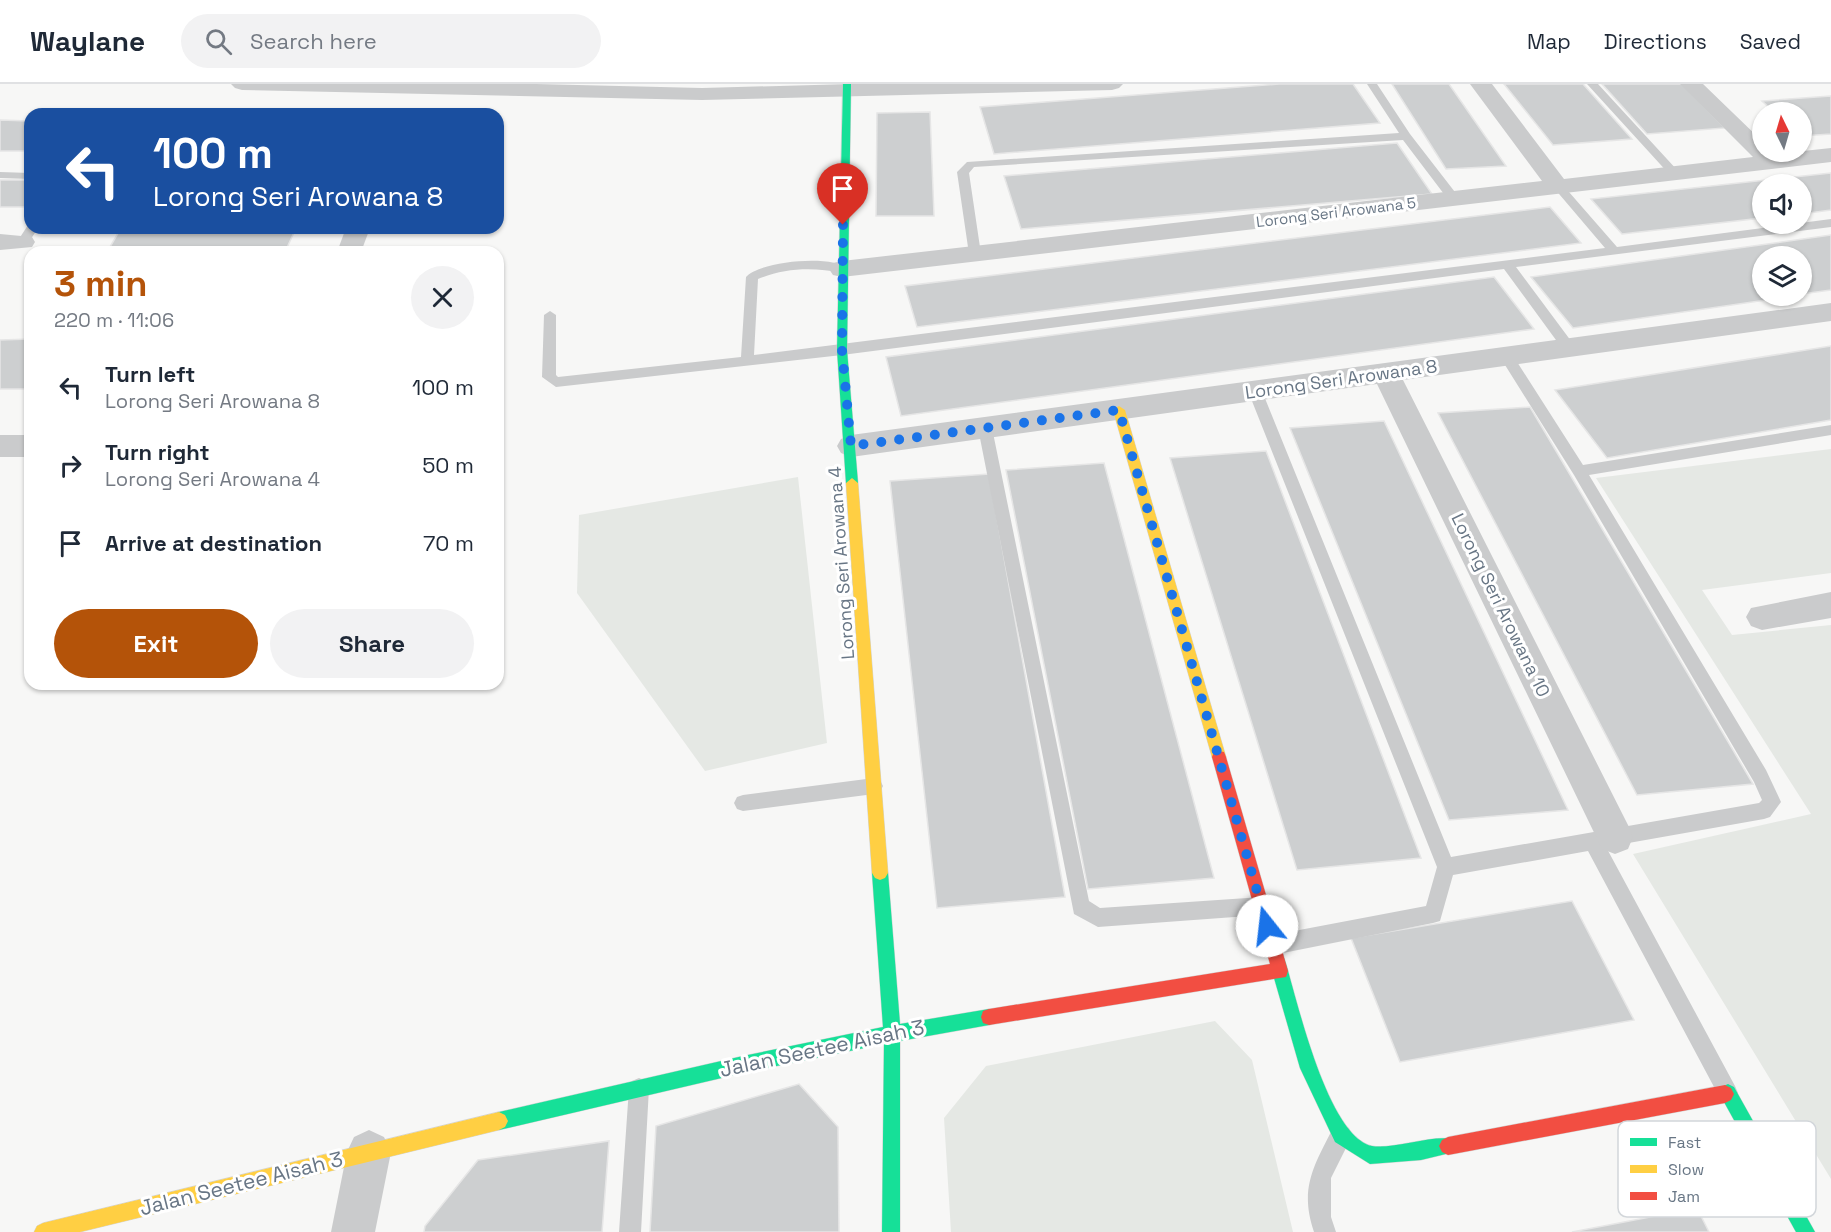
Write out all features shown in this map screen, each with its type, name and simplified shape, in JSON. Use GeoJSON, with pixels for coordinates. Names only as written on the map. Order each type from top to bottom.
{"type":"FeatureCollection","features":[{"type":"Feature","properties":{"kind":"street"},"geometry":{"type":"LineString","coordinates":[[242,84],[411,97],[702,94],[847,87],[1112,84]]}},
{"type":"Feature","properties":{"kind":"street"},"geometry":{"type":"LineString","coordinates":[[1481,84],[1558,186]]}},
{"type":"Feature","properties":{"kind":"street"},"geometry":{"type":"LineString","coordinates":[[1692,84],[1752,143]]}},
{"type":"Feature","properties":{"kind":"street","name":"Lorong Seri Arowana 4"},"geometry":{"type":"LineString","coordinates":[[847,87],[842,350],[851,446],[892,1032],[891,1232]]}},
{"type":"Feature","properties":{"kind":"street","name":"Lorong Seri Arowana 5"},"geometry":{"type":"LineString","coordinates":[[1812,157],[1831,155]]}},
{"type":"Feature","properties":{"kind":"street","name":"Lorong Seri Arowana 5"},"geometry":{"type":"LineString","coordinates":[[842,269],[1771,162]]}},
{"type":"Feature","properties":{"kind":"street","name":"Lorong Seri Arowana 8"},"geometry":{"type":"LineString","coordinates":[[851,446],[1831,312]]}},
{"type":"Feature","properties":{"kind":"street","name":"Lorong Seri Arowana 10"},"geometry":{"type":"LineString","coordinates":[[1386,373],[1604,839]]}},
{"type":"Feature","properties":{"kind":"street"},"geometry":{"type":"LineString","coordinates":[[1119,410],[1308,1068],[1341,1136],[1370,1155],[1421,1151],[1728,1093],[1744,1121]]}},
{"type":"Feature","properties":{"kind":"street"},"geometry":{"type":"LineString","coordinates":[[0,446],[24,446]]}},
{"type":"Feature","properties":{"kind":"street"},"geometry":{"type":"LineString","coordinates":[[1762,617],[1831,605]]}},
{"type":"Feature","properties":{"kind":"street","name":"Jalan Seetee Aisah 3"},"geometry":{"type":"LineString","coordinates":[[43,1232],[639,1087],[892,1032],[1280,971]]}},
{"type":"Feature","properties":{"kind":"street","name":"Jalan Seetee Aisah 3"},"geometry":{"type":"LineString","coordinates":[[353,1232],[369,1152]]}},
{"type":"Feature","properties":{"kind":"street"},"geometry":{"type":"LineString","coordinates":[[1798,1217],[1806,1232]]}},
{"type":"Feature","properties":{"kind":"lane"},"geometry":{"type":"LineString","coordinates":[[1372,84],[1406,136],[1454,199]]}},
{"type":"Feature","properties":{"kind":"lane"},"geometry":{"type":"LineString","coordinates":[[1592,84],[1674,173]]}},
{"type":"Feature","properties":{"kind":"lane"},"geometry":{"type":"LineString","coordinates":[[975,254],[963,172],[970,164],[1406,136]]}},
{"type":"Feature","properties":{"kind":"lane"},"geometry":{"type":"LineString","coordinates":[[0,175],[24,176]]}},
{"type":"Feature","properties":{"kind":"lane"},"geometry":{"type":"LineString","coordinates":[[1558,186],[1614,251]]}},
{"type":"Feature","properties":{"kind":"lane"},"geometry":{"type":"LineString","coordinates":[[550,315],[549,377],[556,382],[842,350],[1831,223]]}},
{"type":"Feature","properties":{"kind":"lane"},"geometry":{"type":"LineString","coordinates":[[747,361],[752,277],[768,269],[821,264],[842,269]]}},
{"type":"Feature","properties":{"kind":"lane"},"geometry":{"type":"LineString","coordinates":[[1507,264],[1569,348]]}},
{"type":"Feature","properties":{"kind":"lane"},"geometry":{"type":"LineString","coordinates":[[1446,867],[1764,811],[1772,802],[1760,776],[1579,471],[1507,357]]}},
{"type":"Feature","properties":{"kind":"lane"},"geometry":{"type":"LineString","coordinates":[[1256,391],[1446,867],[1433,914],[1273,945]]}},
{"type":"Feature","properties":{"kind":"lane"},"geometry":{"type":"LineString","coordinates":[[986,428],[1082,906],[1098,918],[1262,906]]}},
{"type":"Feature","properties":{"kind":"lane"},"geometry":{"type":"LineString","coordinates":[[1579,471],[1831,430]]}},
{"type":"Feature","properties":{"kind":"lane"},"geometry":{"type":"LineString","coordinates":[[743,803],[874,786]]}},
{"type":"Feature","properties":{"kind":"lane"},"geometry":{"type":"LineString","coordinates":[[1604,839],[1728,1093]]}},
{"type":"Feature","properties":{"kind":"lane"},"geometry":{"type":"LineString","coordinates":[[630,1232],[639,1087]]}},
{"type":"Feature","properties":{"kind":"lane"},"geometry":{"type":"LineString","coordinates":[[1325,1232],[1320,1217],[1320,1177],[1341,1136]]}},
{"type":"Feature","properties":{"kind":"shaded area"},"geometry":{"type":"Polygon","coordinates":[[[1831,449],[1831,573],[1702,590],[1732,635],[1831,625],[1831,1179],[1816,1154],[1816,1121],[1796,1121],[1633,854],[1811,814],[1596,478],[1831,449]]]}},
{"type":"Feature","properties":{"kind":"shaded area"},"geometry":{"type":"Polygon","coordinates":[[[798,477],[827,743],[705,771],[577,593],[579,515],[798,477]]]}},
{"type":"Feature","properties":{"kind":"shaded area"},"geometry":{"type":"Polygon","coordinates":[[[1215,1021],[1252,1060],[1293,1232],[951,1232],[944,1118],[986,1066],[1215,1021]]]}},
{"type":"Feature","properties":{"kind":"building"},"geometry":{"type":"Polygon","coordinates":[[[1279,84],[1353,84],[1380,123],[994,154],[980,107],[1279,84]]]}},
{"type":"Feature","properties":{"kind":"building"},"geometry":{"type":"Polygon","coordinates":[[[1392,84],[1449,84],[1506,166],[1446,169],[1392,84]]]}},
{"type":"Feature","properties":{"kind":"building"},"geometry":{"type":"Polygon","coordinates":[[[1504,84],[1583,84],[1632,139],[1553,145],[1504,84]]]}},
{"type":"Feature","properties":{"kind":"building"},"geometry":{"type":"Polygon","coordinates":[[[1602,84],[1682,84],[1725,128],[1647,134],[1602,84]]]}},
{"type":"Feature","properties":{"kind":"building"},"geometry":{"type":"Polygon","coordinates":[[[1831,96],[1831,134],[1812,135],[1812,102],[1762,101],[1831,96]]]}},
{"type":"Feature","properties":{"kind":"building"},"geometry":{"type":"Polygon","coordinates":[[[930,112],[934,216],[876,216],[877,113],[930,112]]]}},
{"type":"Feature","properties":{"kind":"building"},"geometry":{"type":"Polygon","coordinates":[[[0,120],[24,121],[24,151],[0,151],[0,120]]]}},
{"type":"Feature","properties":{"kind":"building"},"geometry":{"type":"Polygon","coordinates":[[[1397,143],[1432,194],[1021,229],[1004,176],[1397,143]]]}},
{"type":"Feature","properties":{"kind":"building"},"geometry":{"type":"Polygon","coordinates":[[[1831,173],[1831,210],[1812,213],[1812,175],[1831,173]]]}},
{"type":"Feature","properties":{"kind":"building"},"geometry":{"type":"Polygon","coordinates":[[[0,180],[24,180],[24,207],[0,207],[0,180]]]}},
{"type":"Feature","properties":{"kind":"building"},"geometry":{"type":"Polygon","coordinates":[[[1752,182],[1752,219],[1622,234],[1591,199],[1752,182]]]}},
{"type":"Feature","properties":{"kind":"building"},"geometry":{"type":"Polygon","coordinates":[[[1550,207],[1581,243],[917,327],[905,286],[1550,207]]]}},
{"type":"Feature","properties":{"kind":"building"},"geometry":{"type":"Polygon","coordinates":[[[118,234],[293,234],[288,246],[110,246],[118,234]]]}},
{"type":"Feature","properties":{"kind":"building"},"geometry":{"type":"Polygon","coordinates":[[[1831,235],[1831,290],[1812,293],[1812,246],[1752,246],[1831,235]]]}},
{"type":"Feature","properties":{"kind":"building"},"geometry":{"type":"Polygon","coordinates":[[[1752,246],[1752,302],[1573,328],[1531,277],[1752,246]]]}},
{"type":"Feature","properties":{"kind":"building"},"geometry":{"type":"Polygon","coordinates":[[[1494,277],[1534,329],[901,416],[886,357],[1494,277]]]}},
{"type":"Feature","properties":{"kind":"building"},"geometry":{"type":"Polygon","coordinates":[[[24,339],[24,389],[0,389],[0,340],[24,339]]]}},
{"type":"Feature","properties":{"kind":"building"},"geometry":{"type":"Polygon","coordinates":[[[1831,346],[1831,420],[1607,458],[1555,390],[1831,346]]]}},
{"type":"Feature","properties":{"kind":"building"},"geometry":{"type":"Polygon","coordinates":[[[1530,407],[1753,784],[1637,795],[1438,413],[1530,407]]]}},
{"type":"Feature","properties":{"kind":"building"},"geometry":{"type":"Polygon","coordinates":[[[1384,421],[1568,810],[1449,820],[1290,428],[1384,421]]]}},
{"type":"Feature","properties":{"kind":"building"},"geometry":{"type":"Polygon","coordinates":[[[1266,451],[1421,858],[1297,870],[1170,458],[1266,451]]]}},
{"type":"Feature","properties":{"kind":"building"},"geometry":{"type":"Polygon","coordinates":[[[1104,463],[1214,878],[1088,889],[1006,470],[1104,463]]]}},
{"type":"Feature","properties":{"kind":"building"},"geometry":{"type":"Polygon","coordinates":[[[989,474],[1065,897],[937,908],[890,481],[989,474]]]}},
{"type":"Feature","properties":{"kind":"building"},"geometry":{"type":"Polygon","coordinates":[[[1572,901],[1634,1020],[1400,1062],[1351,938],[1572,901]]]}},
{"type":"Feature","properties":{"kind":"building"},"geometry":{"type":"Polygon","coordinates":[[[799,1084],[838,1127],[839,1232],[650,1232],[656,1126],[799,1084]]]}},
{"type":"Feature","properties":{"kind":"building"},"geometry":{"type":"Polygon","coordinates":[[[609,1141],[602,1232],[424,1232],[425,1226],[478,1160],[609,1141]]]}},
{"type":"Feature","properties":{"kind":"building"},"geometry":{"type":"Polygon","coordinates":[[[1650,1217],[1702,1217],[1709,1232],[1572,1232],[1650,1217]]]}},
{"type":"Feature","properties":{"kind":"traffic: fast"},"geometry":{"type":"LineString","coordinates":[[847,84],[842,350],[852,483]]}},
{"type":"Feature","properties":{"kind":"traffic: fast"},"geometry":{"type":"LineString","coordinates":[[880,873],[892,1032],[891,1232]]}},
{"type":"Feature","properties":{"kind":"traffic: fast"},"geometry":{"type":"LineString","coordinates":[[1278,964],[1308,1068],[1341,1136],[1370,1155],[1421,1151],[1448,1146]]}},
{"type":"Feature","properties":{"kind":"traffic: fast"},"geometry":{"type":"LineString","coordinates":[[499,1121],[804,1051],[989,1017]]}},
{"type":"Feature","properties":{"kind":"traffic: fast"},"geometry":{"type":"LineString","coordinates":[[1725,1094],[1728,1093],[1744,1121]]}},
{"type":"Feature","properties":{"kind":"traffic: fast"},"geometry":{"type":"LineString","coordinates":[[1798,1217],[1806,1232]]}},
{"type":"Feature","properties":{"kind":"traffic: slow"},"geometry":{"type":"LineString","coordinates":[[1119,410],[1219,757]]}},
{"type":"Feature","properties":{"kind":"traffic: slow"},"geometry":{"type":"LineString","coordinates":[[852,483],[880,873]]}},
{"type":"Feature","properties":{"kind":"traffic: slow"},"geometry":{"type":"LineString","coordinates":[[43,1232],[499,1121]]}},
{"type":"Feature","properties":{"kind":"traffic: jam"},"geometry":{"type":"LineString","coordinates":[[1219,757],[1278,964]]}},
{"type":"Feature","properties":{"kind":"traffic: jam"},"geometry":{"type":"LineString","coordinates":[[989,1017],[1280,971]]}},
{"type":"Feature","properties":{"kind":"traffic: jam"},"geometry":{"type":"LineString","coordinates":[[1448,1146],[1725,1094]]}},
{"type":"Feature","properties":{"kind":"route"},"geometry":{"type":"LineString","coordinates":[[843,225],[842,350],[851,446],[1119,410],[1267,926]]}}]}
